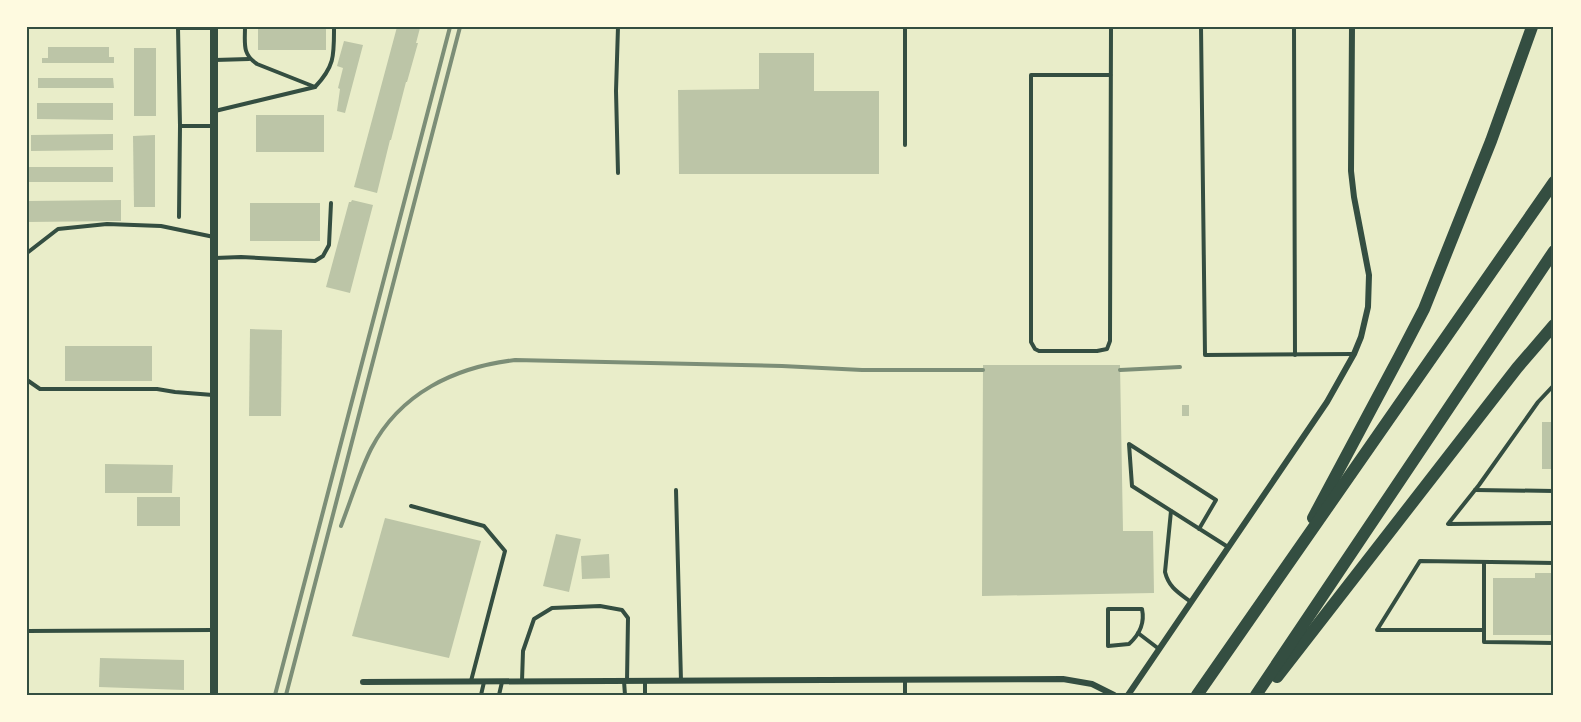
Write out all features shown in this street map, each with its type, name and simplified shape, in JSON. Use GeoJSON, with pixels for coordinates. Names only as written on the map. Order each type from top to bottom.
{"type":"FeatureCollection","features":[{"type":"Feature","properties":{"kind":"highway"},"geometry":{"type":"LineString","coordinates":[[1294,556],[1424,309],[1491,141],[1532,27]]}},
{"type":"Feature","properties":{"kind":"highway"},"geometry":{"type":"LineString","coordinates":[[1197,695],[1554,182]]}},
{"type":"Feature","properties":{"kind":"highway"},"geometry":{"type":"LineString","coordinates":[[1256,695],[1554,251]]}},
{"type":"Feature","properties":{"kind":"highway"},"geometry":{"type":"LineString","coordinates":[[1263,695],[1517,369],[1554,325]]}},
{"type":"Feature","properties":{"kind":"street"},"geometry":{"type":"LineString","coordinates":[[214,27],[214,695]]}},
{"type":"Feature","properties":{"kind":"street"},"geometry":{"type":"LineString","coordinates":[[1128,695],[1327,402],[1354,354],[1365,322],[1369,291],[1368,267],[1354,197],[1352,171],[1352,27]]}},
{"type":"Feature","properties":{"kind":"street"},"geometry":{"type":"LineString","coordinates":[[363,682],[1063,679],[1092,684],[1114,695]]}},
{"type":"Feature","properties":{"kind":"lane"},"geometry":{"type":"LineString","coordinates":[[179,217],[178,28],[214,27]]}},
{"type":"Feature","properties":{"kind":"lane"},"geometry":{"type":"LineString","coordinates":[[246,27],[245,50],[249,59]]}},
{"type":"Feature","properties":{"kind":"lane"},"geometry":{"type":"LineString","coordinates":[[214,111],[315,87],[327,75],[334,55],[334,27]]}},
{"type":"Feature","properties":{"kind":"lane"},"geometry":{"type":"LineString","coordinates":[[618,27],[616,91],[618,173]]}},
{"type":"Feature","properties":{"kind":"lane"},"geometry":{"type":"LineString","coordinates":[[905,27],[905,145]]}},
{"type":"Feature","properties":{"kind":"lane"},"geometry":{"type":"LineString","coordinates":[[1111,27],[1111,75],[1110,341],[1107,349],[1097,351],[1035,349],[1031,342],[1030,75],[1111,75]]}},
{"type":"Feature","properties":{"kind":"lane"},"geometry":{"type":"LineString","coordinates":[[1201,27],[1205,355],[1354,354]]}},
{"type":"Feature","properties":{"kind":"lane"},"geometry":{"type":"LineString","coordinates":[[1294,27],[1295,355]]}},
{"type":"Feature","properties":{"kind":"lane"},"geometry":{"type":"LineString","coordinates":[[214,60],[249,59],[315,87]]}},
{"type":"Feature","properties":{"kind":"lane"},"geometry":{"type":"LineString","coordinates":[[180,126],[214,126]]}},
{"type":"Feature","properties":{"kind":"lane"},"geometry":{"type":"LineString","coordinates":[[214,258],[241,257],[315,261],[323,256],[329,245],[331,203]]}},
{"type":"Feature","properties":{"kind":"lane"},"geometry":{"type":"LineString","coordinates":[[27,253],[58,229],[107,224],[161,226],[214,237]]}},
{"type":"Feature","properties":{"kind":"lane"},"geometry":{"type":"LineString","coordinates":[[27,380],[40,388],[157,389],[214,395]]}},
{"type":"Feature","properties":{"kind":"lane"},"geometry":{"type":"LineString","coordinates":[[1554,385],[1538,402],[1448,524],[1554,523]]}},
{"type":"Feature","properties":{"kind":"lane"},"geometry":{"type":"LineString","coordinates":[[1199,529],[1216,500],[1129,444],[1132,486],[1199,529],[1228,547]]}},
{"type":"Feature","properties":{"kind":"lane"},"geometry":{"type":"LineString","coordinates":[[676,490],[681,681]]}},
{"type":"Feature","properties":{"kind":"lane"},"geometry":{"type":"LineString","coordinates":[[1474,490],[1554,491]]}},
{"type":"Feature","properties":{"kind":"lane"},"geometry":{"type":"LineString","coordinates":[[411,506],[484,526],[505,551],[471,682]]}},
{"type":"Feature","properties":{"kind":"lane"},"geometry":{"type":"LineString","coordinates":[[1171,511],[1165,572],[1171,586],[1191,602]]}},
{"type":"Feature","properties":{"kind":"lane"},"geometry":{"type":"LineString","coordinates":[[1484,630],[1377,630],[1420,561],[1554,563]]}},
{"type":"Feature","properties":{"kind":"lane"},"geometry":{"type":"LineString","coordinates":[[1484,562],[1484,642],[1554,643]]}},
{"type":"Feature","properties":{"kind":"lane"},"geometry":{"type":"LineString","coordinates":[[522,681],[523,651],[534,619],[552,608],[600,606],[622,610],[628,618],[625,695]]}},
{"type":"Feature","properties":{"kind":"lane"},"geometry":{"type":"LineString","coordinates":[[1108,609],[1142,609],[1143,621],[1138,633],[1129,644],[1108,646],[1108,609]]}},
{"type":"Feature","properties":{"kind":"lane"},"geometry":{"type":"LineString","coordinates":[[27,631],[214,630]]}},
{"type":"Feature","properties":{"kind":"lane"},"geometry":{"type":"LineString","coordinates":[[1138,633],[1159,650]]}},
{"type":"Feature","properties":{"kind":"lane"},"geometry":{"type":"LineString","coordinates":[[905,680],[905,695]]}},
{"type":"Feature","properties":{"kind":"lane"},"geometry":{"type":"LineString","coordinates":[[499,695],[502,681]]}},
{"type":"Feature","properties":{"kind":"lane"},"geometry":{"type":"LineString","coordinates":[[645,681],[645,695]]}},
{"type":"Feature","properties":{"kind":"lane"},"geometry":{"type":"LineString","coordinates":[[481,695],[485,682]]}},
{"type":"Feature","properties":{"kind":"building"},"geometry":{"type":"Polygon","coordinates":[[[258,27],[326,27],[326,50],[258,50],[258,27]]]}},
{"type":"Feature","properties":{"kind":"building"},"geometry":{"type":"Polygon","coordinates":[[[397,27],[420,28],[416,43],[418,43],[377,193],[354,187],[397,27]]]}},
{"type":"Feature","properties":{"kind":"building"},"geometry":{"type":"Polygon","coordinates":[[[344,41],[363,45],[345,113],[337,111],[340,89],[338,88],[343,68],[337,66],[344,41]]]}},
{"type":"Feature","properties":{"kind":"building"},"geometry":{"type":"Polygon","coordinates":[[[48,47],[109,47],[109,57],[114,57],[114,63],[42,63],[42,58],[48,58],[48,47]]]}},
{"type":"Feature","properties":{"kind":"building"},"geometry":{"type":"Polygon","coordinates":[[[134,48],[156,48],[156,116],[134,116],[134,48]]]}},
{"type":"Feature","properties":{"kind":"building"},"geometry":{"type":"Polygon","coordinates":[[[759,53],[814,53],[814,91],[879,91],[879,174],[679,174],[678,90],[759,89],[759,53]]]}},
{"type":"Feature","properties":{"kind":"building"},"geometry":{"type":"Polygon","coordinates":[[[38,78],[113,78],[114,88],[38,88],[38,78]]]}},
{"type":"Feature","properties":{"kind":"building"},"geometry":{"type":"Polygon","coordinates":[[[37,103],[113,103],[113,120],[37,119],[37,103]]]}},
{"type":"Feature","properties":{"kind":"building"},"geometry":{"type":"Polygon","coordinates":[[[256,115],[324,115],[324,152],[256,152],[256,115]]]}},
{"type":"Feature","properties":{"kind":"building"},"geometry":{"type":"Polygon","coordinates":[[[113,134],[113,150],[31,151],[31,135],[113,134]]]}},
{"type":"Feature","properties":{"kind":"building"},"geometry":{"type":"Polygon","coordinates":[[[155,135],[155,207],[134,207],[133,136],[155,135]]]}},
{"type":"Feature","properties":{"kind":"building"},"geometry":{"type":"Polygon","coordinates":[[[29,167],[113,167],[113,182],[29,182],[29,167]]]}},
{"type":"Feature","properties":{"kind":"building"},"geometry":{"type":"Polygon","coordinates":[[[121,200],[121,221],[27,222],[27,201],[121,200]]]}},
{"type":"Feature","properties":{"kind":"building"},"geometry":{"type":"Polygon","coordinates":[[[352,200],[373,205],[350,293],[326,287],[349,202],[352,200]]]}},
{"type":"Feature","properties":{"kind":"building"},"geometry":{"type":"Polygon","coordinates":[[[250,203],[320,203],[320,241],[250,241],[250,203]]]}},
{"type":"Feature","properties":{"kind":"building"},"geometry":{"type":"Polygon","coordinates":[[[250,329],[282,330],[281,416],[249,416],[250,329]]]}},
{"type":"Feature","properties":{"kind":"building"},"geometry":{"type":"Polygon","coordinates":[[[65,346],[152,346],[152,381],[65,381],[65,346]]]}},
{"type":"Feature","properties":{"kind":"building"},"geometry":{"type":"Polygon","coordinates":[[[983,365],[1120,365],[1123,531],[1153,531],[1154,593],[982,596],[983,365]]]}},
{"type":"Feature","properties":{"kind":"building"},"geometry":{"type":"Polygon","coordinates":[[[1182,405],[1189,405],[1189,416],[1182,416],[1182,405]]]}},
{"type":"Feature","properties":{"kind":"building"},"geometry":{"type":"Polygon","coordinates":[[[1542,422],[1554,422],[1554,469],[1542,469],[1542,422]]]}},
{"type":"Feature","properties":{"kind":"building"},"geometry":{"type":"Polygon","coordinates":[[[105,464],[173,465],[172,493],[105,493],[105,464]]]}},
{"type":"Feature","properties":{"kind":"building"},"geometry":{"type":"Polygon","coordinates":[[[137,497],[180,497],[180,526],[137,526],[137,497]]]}},
{"type":"Feature","properties":{"kind":"building"},"geometry":{"type":"Polygon","coordinates":[[[385,518],[481,541],[449,658],[352,636],[385,518]]]}},
{"type":"Feature","properties":{"kind":"building"},"geometry":{"type":"Polygon","coordinates":[[[556,534],[581,539],[569,592],[543,586],[556,534]]]}},
{"type":"Feature","properties":{"kind":"building"},"geometry":{"type":"Polygon","coordinates":[[[609,554],[610,578],[582,579],[581,556],[609,554]]]}},
{"type":"Feature","properties":{"kind":"building"},"geometry":{"type":"Polygon","coordinates":[[[1535,573],[1554,573],[1554,635],[1493,635],[1493,578],[1535,578],[1535,573]]]}},
{"type":"Feature","properties":{"kind":"building"},"geometry":{"type":"Polygon","coordinates":[[[100,658],[184,660],[184,690],[99,687],[100,658]]]}},
{"type":"Feature","properties":{"kind":"railway"},"geometry":{"type":"LineString","coordinates":[[275,695],[450,27]]}},
{"type":"Feature","properties":{"kind":"railway"},"geometry":{"type":"LineString","coordinates":[[286,695],[460,27]]}},
{"type":"Feature","properties":{"kind":"railway"},"geometry":{"type":"LineString","coordinates":[[341,526],[371,449],[397,412],[431,386],[471,369],[515,360],[862,370],[983,370]]}},
{"type":"Feature","properties":{"kind":"railway"},"geometry":{"type":"LineString","coordinates":[[1120,370],[1180,367]]}}]}
